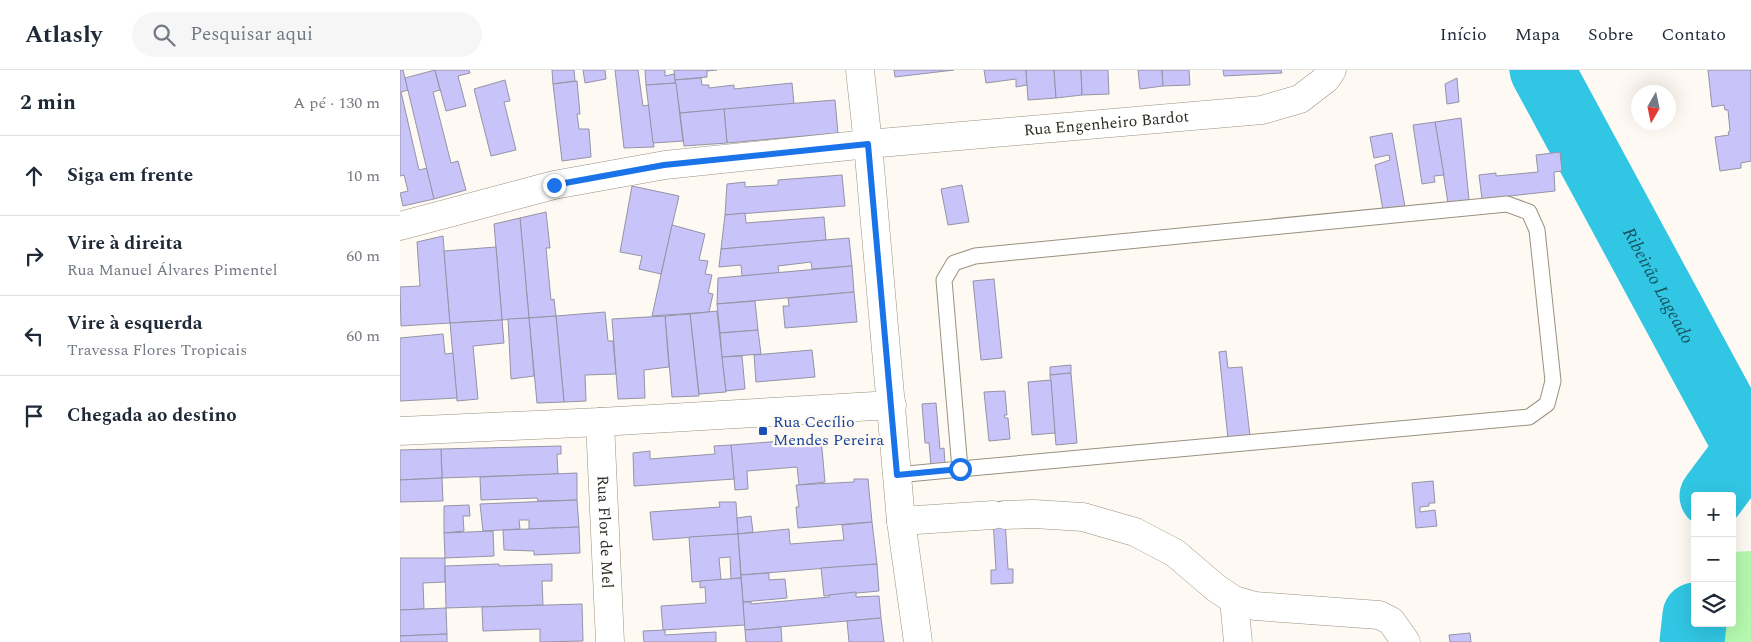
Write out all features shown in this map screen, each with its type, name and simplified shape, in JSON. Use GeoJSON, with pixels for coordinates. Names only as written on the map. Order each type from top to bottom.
{"type":"FeatureCollection","features":[{"type":"Feature","properties":{"kind":"street"},"geometry":{"type":"LineString","coordinates":[[860,70],[901,521],[918,642]]}},
{"type":"Feature","properties":{"kind":"street","name":"Rua Engenheiro Bardot"},"geometry":{"type":"LineString","coordinates":[[400,226],[554,185],[664,165],[868,144],[1262,110],[1300,99],[1326,80],[1332,70]]}},
{"type":"Feature","properties":{"kind":"street"},"geometry":{"type":"LineString","coordinates":[[400,431],[892,406]]}},
{"type":"Feature","properties":{"kind":"street","name":"Rua Flor de Mel"},"geometry":{"type":"LineString","coordinates":[[600,422],[610,642]]}},
{"type":"Feature","properties":{"kind":"street"},"geometry":{"type":"LineString","coordinates":[[901,521],[1034,514],[1083,518],[1135,532],[1175,553],[1216,588],[1234,600],[1255,606],[1379,615],[1391,621],[1400,631],[1406,642]]}},
{"type":"Feature","properties":{"kind":"street"},"geometry":{"type":"LineString","coordinates":[[1234,600],[1238,642]]}},
{"type":"Feature","properties":{"kind":"lane"},"geometry":{"type":"LineString","coordinates":[[897,475],[1529,417],[1547,404],[1553,381],[1537,230],[1529,212],[1507,204],[975,256],[954,263],[944,280],[960,469]]}},
{"type":"Feature","properties":{"kind":"green space"},"geometry":{"type":"Polygon","coordinates":[[[1751,551],[1751,642],[1723,642],[1722,627],[1736,627],[1736,552],[1751,551]]]}},
{"type":"Feature","properties":{"kind":"building"},"geometry":{"type":"Polygon","coordinates":[[[400,70],[403,70],[408,90],[401,92],[419,170],[427,168],[434,199],[403,206],[400,193],[408,191],[404,175],[400,176],[400,70]]]}},
{"type":"Feature","properties":{"kind":"building"},"geometry":{"type":"Polygon","coordinates":[[[435,70],[440,90],[433,92],[451,163],[458,161],[466,190],[434,199],[405,78],[435,70]]]}},
{"type":"Feature","properties":{"kind":"building"},"geometry":{"type":"Polygon","coordinates":[[[435,70],[469,70],[470,73],[458,76],[466,106],[446,111],[435,70]]]}},
{"type":"Feature","properties":{"kind":"building"},"geometry":{"type":"Polygon","coordinates":[[[552,70],[574,70],[575,81],[553,84],[552,70]]]}},
{"type":"Feature","properties":{"kind":"building"},"geometry":{"type":"Polygon","coordinates":[[[583,70],[605,70],[606,79],[585,83],[583,70]]]}},
{"type":"Feature","properties":{"kind":"building"},"geometry":{"type":"Polygon","coordinates":[[[615,70],[638,70],[643,106],[649,105],[654,147],[624,148],[615,70]]]}},
{"type":"Feature","properties":{"kind":"building"},"geometry":{"type":"Polygon","coordinates":[[[645,70],[665,70],[665,76],[674,74],[676,83],[646,85],[645,70]]]}},
{"type":"Feature","properties":{"kind":"building"},"geometry":{"type":"Polygon","coordinates":[[[674,70],[717,70],[707,71],[707,77],[675,80],[674,70]]]}},
{"type":"Feature","properties":{"kind":"building"},"geometry":{"type":"Polygon","coordinates":[[[894,70],[954,70],[895,77],[894,70]]]}},
{"type":"Feature","properties":{"kind":"building"},"geometry":{"type":"Polygon","coordinates":[[[984,70],[1026,70],[1027,85],[1016,87],[1016,79],[986,83],[984,70]]]}},
{"type":"Feature","properties":{"kind":"building"},"geometry":{"type":"Polygon","coordinates":[[[1026,70],[1054,70],[1056,98],[1028,100],[1026,70]]]}},
{"type":"Feature","properties":{"kind":"building"},"geometry":{"type":"Polygon","coordinates":[[[1054,70],[1081,70],[1082,95],[1056,98],[1054,70]]]}},
{"type":"Feature","properties":{"kind":"building"},"geometry":{"type":"Polygon","coordinates":[[[1081,70],[1108,70],[1109,94],[1082,95],[1081,70]]]}},
{"type":"Feature","properties":{"kind":"building"},"geometry":{"type":"Polygon","coordinates":[[[1138,70],[1162,70],[1163,86],[1140,89],[1138,70]]]}},
{"type":"Feature","properties":{"kind":"building"},"geometry":{"type":"Polygon","coordinates":[[[1162,70],[1189,70],[1190,85],[1163,86],[1162,70]]]}},
{"type":"Feature","properties":{"kind":"building"},"geometry":{"type":"Polygon","coordinates":[[[1223,70],[1281,70],[1282,73],[1224,76],[1223,70]]]}},
{"type":"Feature","properties":{"kind":"building"},"geometry":{"type":"Polygon","coordinates":[[[1708,70],[1751,70],[1751,161],[1741,163],[1741,168],[1720,171],[1715,137],[1729,135],[1728,110],[1725,110],[1724,105],[1712,107],[1708,70]]]}},
{"type":"Feature","properties":{"kind":"building"},"geometry":{"type":"Polygon","coordinates":[[[701,78],[702,85],[709,85],[709,88],[734,85],[734,89],[792,83],[794,104],[680,113],[675,80],[701,78]]]}},
{"type":"Feature","properties":{"kind":"building"},"geometry":{"type":"Polygon","coordinates":[[[1457,78],[1459,102],[1447,104],[1445,84],[1457,78]]]}},
{"type":"Feature","properties":{"kind":"building"},"geometry":{"type":"Polygon","coordinates":[[[505,80],[510,101],[504,102],[516,150],[491,156],[474,89],[505,80]]]}},
{"type":"Feature","properties":{"kind":"building"},"geometry":{"type":"Polygon","coordinates":[[[577,81],[580,114],[577,114],[579,129],[589,129],[591,157],[562,161],[553,84],[577,81]]]}},
{"type":"Feature","properties":{"kind":"building"},"geometry":{"type":"Polygon","coordinates":[[[676,83],[683,141],[653,143],[646,85],[676,83]]]}},
{"type":"Feature","properties":{"kind":"building"},"geometry":{"type":"Polygon","coordinates":[[[835,100],[838,133],[727,143],[724,109],[835,100]]]}},
{"type":"Feature","properties":{"kind":"building"},"geometry":{"type":"Polygon","coordinates":[[[724,109],[727,143],[684,146],[680,113],[724,109]]]}},
{"type":"Feature","properties":{"kind":"building"},"geometry":{"type":"Polygon","coordinates":[[[1461,118],[1469,200],[1448,203],[1435,122],[1461,118]]]}},
{"type":"Feature","properties":{"kind":"building"},"geometry":{"type":"Polygon","coordinates":[[[1435,122],[1444,175],[1434,176],[1435,182],[1422,184],[1413,125],[1435,122]]]}},
{"type":"Feature","properties":{"kind":"building"},"geometry":{"type":"Polygon","coordinates":[[[1392,133],[1405,207],[1383,210],[1375,165],[1390,160],[1389,155],[1374,158],[1370,137],[1392,133]]]}},
{"type":"Feature","properties":{"kind":"building"},"geometry":{"type":"Polygon","coordinates":[[[1560,152],[1562,171],[1554,172],[1555,191],[1482,199],[1479,175],[1496,173],[1496,176],[1538,172],[1536,155],[1560,152]]]}},
{"type":"Feature","properties":{"kind":"building"},"geometry":{"type":"Polygon","coordinates":[[[842,175],[845,206],[725,215],[727,184],[745,182],[745,187],[778,185],[778,180],[842,175]]]}},
{"type":"Feature","properties":{"kind":"building"},"geometry":{"type":"Polygon","coordinates":[[[962,185],[969,222],[948,225],[941,189],[962,185]]]}},
{"type":"Feature","properties":{"kind":"building"},"geometry":{"type":"Polygon","coordinates":[[[632,186],[679,196],[661,274],[639,269],[642,256],[620,252],[632,186]]]}},
{"type":"Feature","properties":{"kind":"building"},"geometry":{"type":"Polygon","coordinates":[[[546,212],[550,248],[546,248],[551,300],[554,299],[556,316],[529,318],[520,218],[546,212]]]}},
{"type":"Feature","properties":{"kind":"building"},"geometry":{"type":"Polygon","coordinates":[[[745,213],[746,223],[824,217],[826,240],[721,249],[725,215],[745,213]]]}},
{"type":"Feature","properties":{"kind":"building"},"geometry":{"type":"Polygon","coordinates":[[[520,218],[529,318],[502,320],[494,224],[520,218]]]}},
{"type":"Feature","properties":{"kind":"building"},"geometry":{"type":"Polygon","coordinates":[[[672,225],[705,234],[699,260],[708,261],[705,274],[712,275],[708,293],[713,294],[709,312],[652,316],[672,225]]]}},
{"type":"Feature","properties":{"kind":"building"},"geometry":{"type":"Polygon","coordinates":[[[443,236],[450,323],[401,326],[400,287],[420,286],[417,242],[443,236]]]}},
{"type":"Feature","properties":{"kind":"building"},"geometry":{"type":"Polygon","coordinates":[[[849,238],[852,266],[812,269],[811,262],[778,266],[779,273],[742,276],[741,265],[719,267],[721,249],[849,238]]]}},
{"type":"Feature","properties":{"kind":"building"},"geometry":{"type":"Polygon","coordinates":[[[496,247],[502,320],[450,323],[444,251],[496,247]]]}},
{"type":"Feature","properties":{"kind":"building"},"geometry":{"type":"Polygon","coordinates":[[[852,266],[854,292],[717,304],[718,278],[852,266]]]}},
{"type":"Feature","properties":{"kind":"building"},"geometry":{"type":"Polygon","coordinates":[[[994,279],[1002,358],[981,360],[973,281],[994,279]]]}},
{"type":"Feature","properties":{"kind":"building"},"geometry":{"type":"Polygon","coordinates":[[[854,292],[857,322],[785,328],[783,306],[789,306],[788,298],[854,292]]]}},
{"type":"Feature","properties":{"kind":"building"},"geometry":{"type":"Polygon","coordinates":[[[755,301],[758,330],[720,333],[717,304],[755,301]]]}},
{"type":"Feature","properties":{"kind":"building"},"geometry":{"type":"Polygon","coordinates":[[[717,311],[726,392],[699,394],[690,314],[717,311]]]}},
{"type":"Feature","properties":{"kind":"building"},"geometry":{"type":"Polygon","coordinates":[[[605,312],[608,341],[613,341],[616,374],[585,375],[586,401],[564,402],[556,316],[605,312]]]}},
{"type":"Feature","properties":{"kind":"building"},"geometry":{"type":"Polygon","coordinates":[[[690,314],[699,396],[672,397],[665,316],[690,314]]]}},
{"type":"Feature","properties":{"kind":"building"},"geometry":{"type":"Polygon","coordinates":[[[556,316],[564,402],[537,403],[529,318],[556,316]]]}},
{"type":"Feature","properties":{"kind":"building"},"geometry":{"type":"Polygon","coordinates":[[[665,316],[669,367],[644,370],[645,398],[618,399],[612,319],[665,316]]]}},
{"type":"Feature","properties":{"kind":"building"},"geometry":{"type":"Polygon","coordinates":[[[529,318],[534,376],[511,379],[508,319],[529,318]]]}},
{"type":"Feature","properties":{"kind":"building"},"geometry":{"type":"Polygon","coordinates":[[[502,320],[504,343],[473,346],[478,399],[457,401],[450,323],[502,320]]]}},
{"type":"Feature","properties":{"kind":"building"},"geometry":{"type":"Polygon","coordinates":[[[758,330],[761,354],[722,357],[720,333],[758,330]]]}},
{"type":"Feature","properties":{"kind":"building"},"geometry":{"type":"Polygon","coordinates":[[[443,334],[445,354],[453,353],[457,398],[400,401],[400,338],[443,334]]]}},
{"type":"Feature","properties":{"kind":"building"},"geometry":{"type":"Polygon","coordinates":[[[812,350],[815,377],[756,382],[754,355],[812,350]]]}},
{"type":"Feature","properties":{"kind":"building"},"geometry":{"type":"Polygon","coordinates":[[[1226,351],[1228,368],[1242,367],[1250,436],[1228,439],[1219,352],[1226,351]]]}},
{"type":"Feature","properties":{"kind":"building"},"geometry":{"type":"Polygon","coordinates":[[[742,356],[745,389],[726,391],[722,357],[742,356]]]}},
{"type":"Feature","properties":{"kind":"building"},"geometry":{"type":"Polygon","coordinates":[[[1071,365],[1071,373],[1050,375],[1050,367],[1071,365]]]}},
{"type":"Feature","properties":{"kind":"building"},"geometry":{"type":"Polygon","coordinates":[[[1071,373],[1077,443],[1056,445],[1050,375],[1071,373]]]}},
{"type":"Feature","properties":{"kind":"building"},"geometry":{"type":"Polygon","coordinates":[[[1051,380],[1055,433],[1032,435],[1028,382],[1051,380]]]}},
{"type":"Feature","properties":{"kind":"building"},"geometry":{"type":"Polygon","coordinates":[[[1005,391],[1007,415],[1004,415],[1005,418],[1008,418],[1010,439],[989,441],[984,392],[1005,391]]]}},
{"type":"Feature","properties":{"kind":"building"},"geometry":{"type":"Polygon","coordinates":[[[936,403],[940,449],[944,448],[945,465],[931,466],[929,443],[925,443],[922,404],[936,403]]]}},
{"type":"Feature","properties":{"kind":"building"},"geometry":{"type":"Polygon","coordinates":[[[821,438],[825,482],[799,485],[797,467],[747,471],[748,489],[735,490],[731,445],[821,438]]]}},
{"type":"Feature","properties":{"kind":"building"},"geometry":{"type":"Polygon","coordinates":[[[731,445],[734,479],[634,486],[633,453],[650,451],[650,459],[715,454],[714,446],[731,445]]]}},
{"type":"Feature","properties":{"kind":"building"},"geometry":{"type":"Polygon","coordinates":[[[561,446],[561,454],[557,454],[558,474],[442,478],[441,449],[561,446]]]}},
{"type":"Feature","properties":{"kind":"building"},"geometry":{"type":"Polygon","coordinates":[[[441,449],[442,478],[400,480],[400,450],[441,449]]]}},
{"type":"Feature","properties":{"kind":"building"},"geometry":{"type":"Polygon","coordinates":[[[577,473],[577,500],[538,501],[537,498],[481,500],[480,477],[577,473]]]}},
{"type":"Feature","properties":{"kind":"building"},"geometry":{"type":"Polygon","coordinates":[[[442,478],[443,501],[400,502],[400,480],[442,478]]]}},
{"type":"Feature","properties":{"kind":"building"},"geometry":{"type":"Polygon","coordinates":[[[854,479],[868,479],[872,522],[798,528],[796,507],[799,507],[796,485],[854,482],[854,479]]]}},
{"type":"Feature","properties":{"kind":"building"},"geometry":{"type":"Polygon","coordinates":[[[1433,481],[1435,503],[1429,503],[1429,506],[1420,507],[1420,512],[1435,510],[1437,526],[1416,528],[1412,483],[1433,481]]]}},
{"type":"Feature","properties":{"kind":"building"},"geometry":{"type":"Polygon","coordinates":[[[577,500],[579,527],[529,529],[529,520],[519,520],[520,529],[483,531],[480,504],[577,500]]]}},
{"type":"Feature","properties":{"kind":"building"},"geometry":{"type":"Polygon","coordinates":[[[1004,501],[1008,569],[1013,569],[1013,583],[991,584],[991,570],[996,570],[992,502],[1004,501]]]}},
{"type":"Feature","properties":{"kind":"building"},"geometry":{"type":"Polygon","coordinates":[[[719,502],[736,502],[738,534],[653,540],[650,512],[720,507],[719,502]]]}},
{"type":"Feature","properties":{"kind":"building"},"geometry":{"type":"Polygon","coordinates":[[[469,505],[470,516],[463,516],[464,531],[444,533],[444,506],[469,505]]]}},
{"type":"Feature","properties":{"kind":"building"},"geometry":{"type":"Polygon","coordinates":[[[751,516],[753,532],[738,534],[737,518],[751,516]]]}},
{"type":"Feature","properties":{"kind":"building"},"geometry":{"type":"Polygon","coordinates":[[[872,522],[877,564],[741,575],[738,534],[789,529],[790,544],[844,540],[842,525],[872,522]]]}},
{"type":"Feature","properties":{"kind":"building"},"geometry":{"type":"Polygon","coordinates":[[[579,527],[580,553],[534,555],[534,551],[504,550],[503,530],[579,527]]]}},
{"type":"Feature","properties":{"kind":"building"},"geometry":{"type":"Polygon","coordinates":[[[493,531],[494,556],[445,558],[444,533],[493,531]]]}},
{"type":"Feature","properties":{"kind":"building"},"geometry":{"type":"Polygon","coordinates":[[[738,534],[741,578],[731,579],[730,557],[719,558],[721,580],[692,582],[689,537],[738,534]]]}},
{"type":"Feature","properties":{"kind":"building"},"geometry":{"type":"Polygon","coordinates":[[[400,558],[445,558],[445,582],[423,583],[424,609],[400,610],[400,558]]]}},
{"type":"Feature","properties":{"kind":"building"},"geometry":{"type":"Polygon","coordinates":[[[499,564],[499,566],[552,564],[552,581],[542,581],[543,605],[446,608],[445,566],[499,564]]]}},
{"type":"Feature","properties":{"kind":"building"},"geometry":{"type":"Polygon","coordinates":[[[877,564],[879,591],[824,596],[821,568],[877,564]]]}},
{"type":"Feature","properties":{"kind":"building"},"geometry":{"type":"Polygon","coordinates":[[[769,573],[769,580],[785,579],[787,598],[743,602],[741,575],[769,573]]]}},
{"type":"Feature","properties":{"kind":"building"},"geometry":{"type":"Polygon","coordinates":[[[741,578],[745,625],[663,630],[661,606],[706,603],[705,587],[700,588],[700,581],[741,578]]]}},
{"type":"Feature","properties":{"kind":"building"},"geometry":{"type":"Polygon","coordinates":[[[856,592],[856,597],[879,596],[881,618],[745,630],[743,602],[751,602],[751,604],[830,597],[829,595],[856,592]]]}},
{"type":"Feature","properties":{"kind":"building"},"geometry":{"type":"Polygon","coordinates":[[[582,604],[583,641],[540,642],[540,629],[483,631],[482,607],[582,604]]]}},
{"type":"Feature","properties":{"kind":"building"},"geometry":{"type":"Polygon","coordinates":[[[446,608],[447,634],[400,636],[400,610],[446,608]]]}},
{"type":"Feature","properties":{"kind":"building"},"geometry":{"type":"Polygon","coordinates":[[[881,618],[884,642],[849,642],[847,621],[881,618]]]}},
{"type":"Feature","properties":{"kind":"building"},"geometry":{"type":"Polygon","coordinates":[[[781,627],[782,642],[746,642],[745,630],[781,627]]]}},
{"type":"Feature","properties":{"kind":"building"},"geometry":{"type":"Polygon","coordinates":[[[665,630],[665,635],[716,632],[716,642],[644,642],[643,631],[665,630]]]}},
{"type":"Feature","properties":{"kind":"building"},"geometry":{"type":"Polygon","coordinates":[[[1470,633],[1471,642],[1450,642],[1449,635],[1470,633]]]}},
{"type":"Feature","properties":{"kind":"building"},"geometry":{"type":"Polygon","coordinates":[[[447,634],[447,642],[400,642],[400,636],[447,634]]]}},
{"type":"Feature","properties":{"kind":"waterway","name":"Ribeirão Lageado"},"geometry":{"type":"LineString","coordinates":[[1542,70],[1747,449],[1715,492]]}},
{"type":"Feature","properties":{"kind":"waterway","name":"Ribeirão Lageado"},"geometry":{"type":"LineString","coordinates":[[1692,642],[1694,627]]}},
{"type":"Feature","properties":{"kind":"place","name":"Rua Cecílio Mendes Pereira"},"geometry":{"type":"Point","coordinates":[763,431]}},
{"type":"Feature","properties":{"kind":"route"},"geometry":{"type":"LineString","coordinates":[[554,185],[664,165],[868,144],[897,475],[960,469]]}}]}
